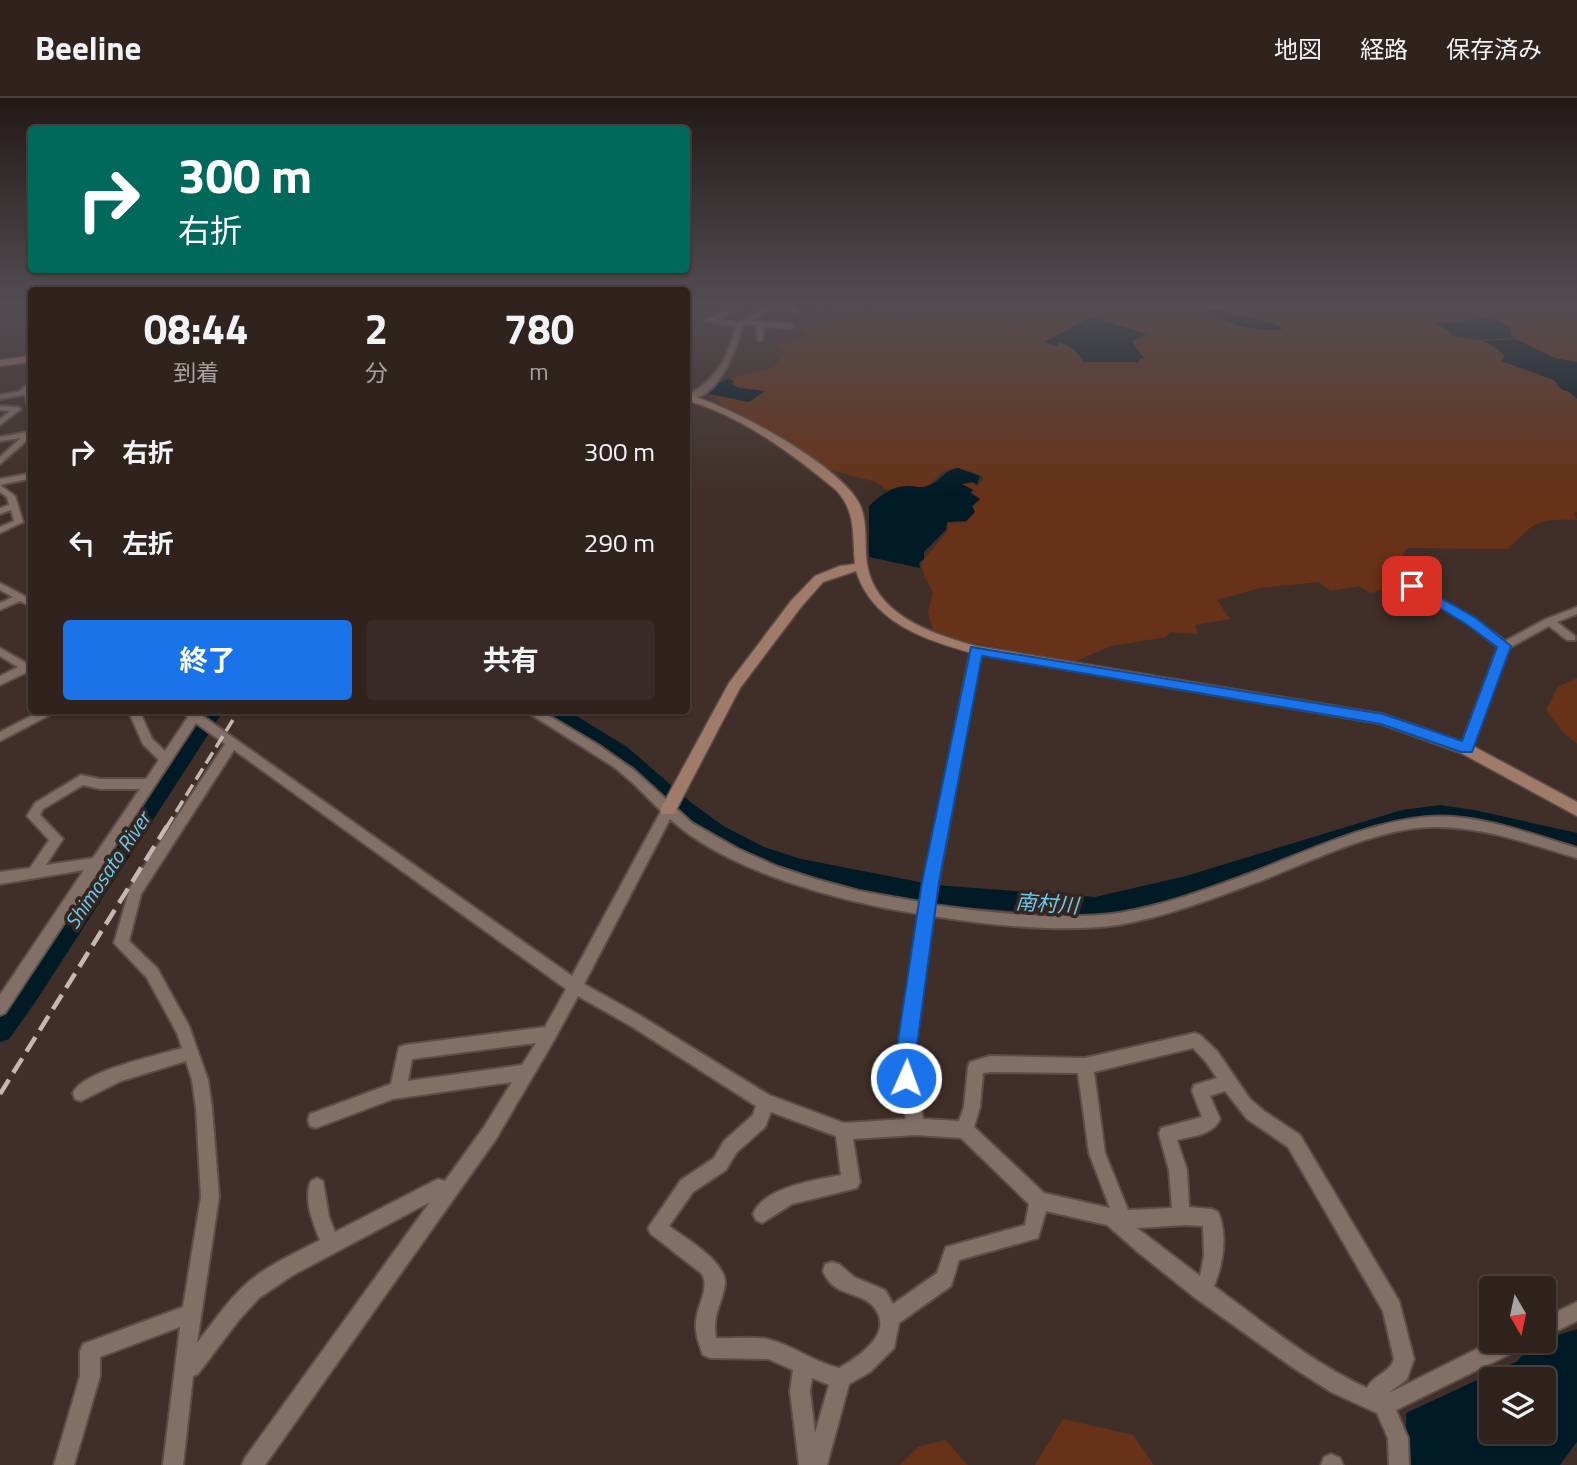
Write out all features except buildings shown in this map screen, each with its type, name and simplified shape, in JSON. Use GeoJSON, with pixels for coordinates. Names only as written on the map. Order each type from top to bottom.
{"type":"FeatureCollection","features":[{"type":"Feature","properties":{"kind":"street"},"geometry":{"type":"LineString","coordinates":[[690,397],[707,386],[725,366]]}},
{"type":"Feature","properties":{"kind":"street"},"geometry":{"type":"LineString","coordinates":[[1,402],[28,389]]}},
{"type":"Feature","properties":{"kind":"street"},"geometry":{"type":"LineString","coordinates":[[690,399],[715,406],[737,418],[829,478],[852,500],[859,532],[861,567],[868,587],[878,600],[910,628],[950,644],[976,650],[1383,719],[1466,748],[1577,810]]}},
{"type":"Feature","properties":{"kind":"street"},"geometry":{"type":"LineString","coordinates":[[1,402],[17,409]]}},
{"type":"Feature","properties":{"kind":"street"},"geometry":{"type":"LineString","coordinates":[[0,423],[17,409],[28,406]]}},
{"type":"Feature","properties":{"kind":"street"},"geometry":{"type":"LineString","coordinates":[[0,439],[28,433]]}},
{"type":"Feature","properties":{"kind":"street"},"geometry":{"type":"LineString","coordinates":[[0,462],[28,435]]}},
{"type":"Feature","properties":{"kind":"street"},"geometry":{"type":"LineString","coordinates":[[0,530],[19,522],[14,506],[2,489],[28,477]]}},
{"type":"Feature","properties":{"kind":"street"},"geometry":{"type":"LineString","coordinates":[[0,511],[14,506]]}},
{"type":"Feature","properties":{"kind":"street"},"geometry":{"type":"LineString","coordinates":[[252,1465],[490,1133],[550,1034],[734,686],[796,604],[819,579],[844,569],[861,567]]}},
{"type":"Feature","properties":{"kind":"street"},"geometry":{"type":"LineString","coordinates":[[0,586],[28,601]]}},
{"type":"Feature","properties":{"kind":"street"},"geometry":{"type":"LineString","coordinates":[[1412,586],[1471,621],[1504,646]]}},
{"type":"Feature","properties":{"kind":"street"},"geometry":{"type":"LineString","coordinates":[[0,607],[21,597]]}},
{"type":"Feature","properties":{"kind":"street"},"geometry":{"type":"LineString","coordinates":[[1466,748],[1504,646],[1577,610]]}},
{"type":"Feature","properties":{"kind":"street"},"geometry":{"type":"LineString","coordinates":[[1550,621],[1572,638]]}},
{"type":"Feature","properties":{"kind":"street"},"geometry":{"type":"LineString","coordinates":[[916,1127],[905,1060],[930,882],[976,650]]}},
{"type":"Feature","properties":{"kind":"street"},"geometry":{"type":"LineString","coordinates":[[0,651],[28,667]]}},
{"type":"Feature","properties":{"kind":"street"},"geometry":{"type":"LineString","coordinates":[[0,681],[28,668]]}},
{"type":"Feature","properties":{"kind":"street"},"geometry":{"type":"LineString","coordinates":[[2,733],[45,714]]}},
{"type":"Feature","properties":{"kind":"street"},"geometry":{"type":"LineString","coordinates":[[135,714],[147,741],[166,760]]}},
{"type":"Feature","properties":{"kind":"street"},"geometry":{"type":"LineString","coordinates":[[0,1008],[194,714],[302,795],[574,986],[636,1021],[766,1102],[844,1130],[916,1127],[965,1130],[1039,1201],[1111,1217],[1129,1224],[1181,1216],[1212,1218],[1212,1267],[1210,1280],[1201,1290]]}},
{"type":"Feature","properties":{"kind":"street"},"geometry":{"type":"LineString","coordinates":[[536,714],[612,760],[694,831],[742,859],[792,878],[927,910],[988,918],[1075,921],[1121,918],[1231,885],[1396,827],[1429,822],[1456,822],[1494,829],[1577,853]]}},
{"type":"Feature","properties":{"kind":"street"},"geometry":{"type":"LineString","coordinates":[[173,1465],[191,1313],[210,1197],[204,1108],[192,1052],[184,1031],[152,972],[121,943],[135,892],[232,743]]}},
{"type":"Feature","properties":{"kind":"street"},"geometry":{"type":"LineString","coordinates":[[35,871],[57,839],[33,816],[39,806],[81,780],[100,784],[149,784]]}},
{"type":"Feature","properties":{"kind":"street"},"geometry":{"type":"LineString","coordinates":[[0,878],[97,863]]}},
{"type":"Feature","properties":{"kind":"street"},"geometry":{"type":"LineString","coordinates":[[398,1090],[405,1052],[550,1034]]}},
{"type":"Feature","properties":{"kind":"street"},"geometry":{"type":"LineString","coordinates":[[965,1130],[972,1107],[976,1067],[990,1064],[1085,1066],[1195,1040],[1208,1049],[1253,1113],[1285,1130],[1294,1141],[1392,1308],[1405,1359],[1400,1372],[1377,1390],[1398,1438],[1399,1465]]}},
{"type":"Feature","properties":{"kind":"street"},"geometry":{"type":"LineString","coordinates":[[80,1093],[102,1079],[127,1069],[192,1052]]}},
{"type":"Feature","properties":{"kind":"street"},"geometry":{"type":"LineString","coordinates":[[1085,1066],[1097,1153],[1123,1219],[1201,1290],[1298,1360],[1338,1385],[1384,1406]]}},
{"type":"Feature","properties":{"kind":"street"},"geometry":{"type":"LineString","coordinates":[[316,1120],[398,1090],[527,1072]]}},
{"type":"Feature","properties":{"kind":"street"},"geometry":{"type":"LineString","coordinates":[[1181,1216],[1178,1171],[1167,1134],[1206,1124],[1212,1119],[1200,1091],[1229,1082]]}},
{"type":"Feature","properties":{"kind":"street"},"geometry":{"type":"LineString","coordinates":[[766,1102],[760,1121],[730,1147],[720,1164],[687,1186],[657,1228],[709,1267],[716,1282],[705,1318],[705,1336],[710,1348],[768,1349],[830,1376],[841,1378],[863,1365],[887,1341],[890,1318],[878,1297],[847,1284],[832,1271]]}},
{"type":"Feature","properties":{"kind":"street"},"geometry":{"type":"LineString","coordinates":[[762,1214],[770,1205],[797,1194],[851,1182],[844,1130]]}},
{"type":"Feature","properties":{"kind":"street"},"geometry":{"type":"LineString","coordinates":[[317,1187],[317,1206],[324,1231],[332,1245]]}},
{"type":"Feature","properties":{"kind":"street"},"geometry":{"type":"LineString","coordinates":[[185,1369],[191,1367],[230,1314],[252,1291],[286,1268],[438,1188],[449,1190]]}},
{"type":"Feature","properties":{"kind":"street"},"geometry":{"type":"LineString","coordinates":[[890,1318],[944,1279],[952,1253],[1032,1232],[1039,1201]]}},
{"type":"Feature","properties":{"kind":"street"},"geometry":{"type":"LineString","coordinates":[[1556,1322],[1577,1311]]}},
{"type":"Feature","properties":{"kind":"street"},"geometry":{"type":"LineString","coordinates":[[64,1465],[90,1376],[90,1351],[191,1313]]}},
{"type":"Feature","properties":{"kind":"street"},"geometry":{"type":"LineString","coordinates":[[1384,1406],[1491,1353]]}},
{"type":"Feature","properties":{"kind":"street"},"geometry":{"type":"LineString","coordinates":[[804,1363],[800,1391],[809,1465]]}},
{"type":"Feature","properties":{"kind":"street"},"geometry":{"type":"LineString","coordinates":[[817,1465],[841,1378]]}},
{"type":"Feature","properties":{"kind":"shaded area"},"geometry":{"type":"Polygon","coordinates":[[[1577,366],[1577,512],[1574,513],[1577,520],[1544,521],[1531,527],[1508,549],[1408,548],[1402,556],[1402,564],[1411,574],[1401,585],[1370,593],[1359,586],[1330,591],[1319,582],[1260,588],[1217,600],[1230,619],[1195,625],[1198,634],[1170,632],[1166,637],[1111,646],[1073,662],[963,641],[933,630],[928,613],[933,592],[924,576],[921,563],[948,530],[948,523],[967,522],[975,512],[973,506],[981,499],[972,493],[975,490],[965,488],[963,484],[972,483],[977,486],[983,480],[982,476],[955,469],[944,472],[926,486],[887,490],[876,482],[822,468],[743,415],[724,407],[711,394],[749,402],[765,391],[738,387],[731,383],[734,381],[728,379],[774,367],[1577,366]]]}},
{"type":"Feature","properties":{"kind":"shaded area"},"geometry":{"type":"Polygon","coordinates":[[[1577,678],[1577,744],[1563,732],[1546,710],[1558,687],[1577,678]]]}},
{"type":"Feature","properties":{"kind":"shaded area"},"geometry":{"type":"Polygon","coordinates":[[[1063,1419],[1133,1435],[1154,1465],[1035,1465],[1063,1419]]]}},
{"type":"Feature","properties":{"kind":"shaded area"},"geometry":{"type":"Polygon","coordinates":[[[945,1440],[968,1465],[900,1465],[918,1447],[945,1440]]]}},
{"type":"Feature","properties":{"kind":"water"},"geometry":{"type":"Polygon","coordinates":[[[1514,366],[1577,366],[1577,399],[1568,391],[1562,390],[1554,380],[1514,366]]]}},
{"type":"Feature","properties":{"kind":"water"},"geometry":{"type":"Polygon","coordinates":[[[728,379],[734,381],[731,384],[739,388],[765,391],[749,402],[709,394],[707,388],[728,379]]]}},
{"type":"Feature","properties":{"kind":"water"},"geometry":{"type":"Polygon","coordinates":[[[958,468],[980,476],[977,485],[973,482],[962,484],[973,490],[970,493],[980,499],[972,506],[975,512],[966,521],[947,522],[946,530],[924,552],[924,559],[919,563],[920,568],[869,557],[869,506],[892,489],[927,486],[958,468]]]}},
{"type":"Feature","properties":{"kind":"water"},"geometry":{"type":"Polygon","coordinates":[[[1577,1329],[1577,1442],[1560,1465],[1407,1465],[1406,1413],[1479,1379],[1479,1444],[1556,1444],[1556,1367],[1505,1367],[1525,1353],[1556,1353],[1556,1336],[1577,1329]]]}},
{"type":"Feature","properties":{"kind":"waterway","name":"Shimosato River"},"geometry":{"type":"LineString","coordinates":[[0,1030],[212,714]]}},
{"type":"Feature","properties":{"kind":"waterway","name":"南村川"},"geometry":{"type":"LineString","coordinates":[[558,714],[620,752],[685,810],[717,833],[757,854],[801,868],[935,895],[1095,907],[1186,886],[1402,818],[1440,813],[1474,818],[1577,842]]}},
{"type":"Feature","properties":{"kind":"railway"},"geometry":{"type":"LineString","coordinates":[[166,828],[237,714]]}},
{"type":"Feature","properties":{"kind":"railway"},"geometry":{"type":"LineString","coordinates":[[0,1094],[167,826]]}},
{"type":"Feature","properties":{"kind":"route"},"geometry":{"type":"LineString","coordinates":[[906,1078],[905,1060],[930,882],[976,650],[1383,719],[1466,748],[1504,646],[1471,621],[1412,586]]}}]}
